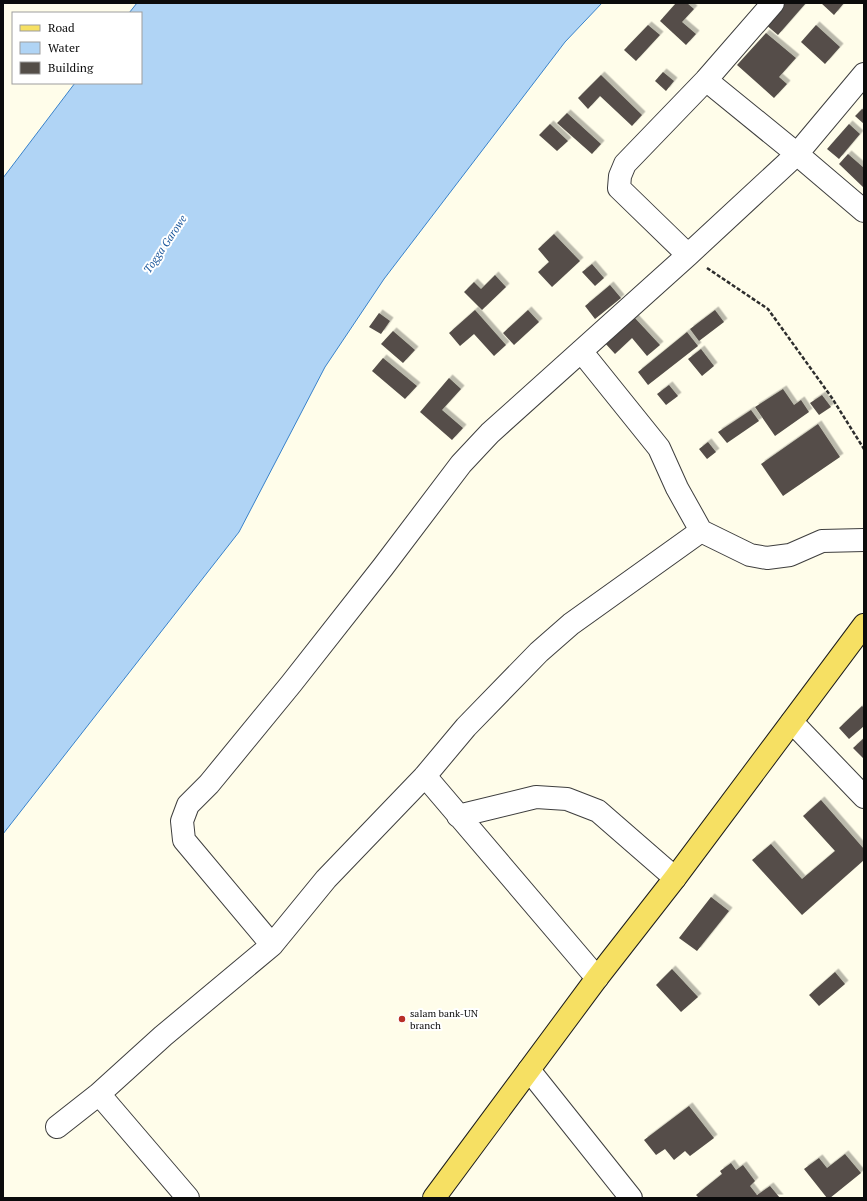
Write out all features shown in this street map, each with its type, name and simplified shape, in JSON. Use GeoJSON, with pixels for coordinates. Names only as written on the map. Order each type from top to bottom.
{"type":"FeatureCollection","features":[{"type":"Feature","properties":{"kind":"main road"},"geometry":{"type":"LineString","coordinates":[[434,1198],[597,978],[675,878],[864,625]]}},
{"type":"Feature","properties":{"kind":"street"},"geometry":{"type":"LineString","coordinates":[[688,255],[619,188],[620,176],[625,164],[706,80],[773,3]]}},
{"type":"Feature","properties":{"kind":"street"},"geometry":{"type":"LineString","coordinates":[[272,945],[184,840],[182,821],[188,805],[209,784],[296,678],[461,464],[490,433],[542,385],[688,255],[797,154],[864,74]]}},
{"type":"Feature","properties":{"kind":"street"},"geometry":{"type":"LineString","coordinates":[[706,80],[797,154],[864,212]]}},
{"type":"Feature","properties":{"kind":"street"},"geometry":{"type":"LineString","coordinates":[[581,351],[659,448],[677,488],[701,530],[750,555],[767,558],[790,555],[822,541],[864,540]]}},
{"type":"Feature","properties":{"kind":"street"},"geometry":{"type":"LineString","coordinates":[[57,1127],[99,1094],[163,1036],[272,945],[326,879],[425,776],[466,727],[539,652],[571,624],[701,530]]}},
{"type":"Feature","properties":{"kind":"street"},"geometry":{"type":"LineString","coordinates":[[792,722],[864,797]]}},
{"type":"Feature","properties":{"kind":"street"},"geometry":{"type":"LineString","coordinates":[[425,776],[597,978]]}},
{"type":"Feature","properties":{"kind":"street"},"geometry":{"type":"LineString","coordinates":[[458,816],[536,797],[567,799],[598,811],[675,878]]}},
{"type":"Feature","properties":{"kind":"street"},"geometry":{"type":"LineString","coordinates":[[529,1070],[630,1198]]}},
{"type":"Feature","properties":{"kind":"street"},"geometry":{"type":"LineString","coordinates":[[99,1094],[188,1198]]}},
{"type":"Feature","properties":{"kind":"path"},"geometry":{"type":"LineString","coordinates":[[688,255],[768,309],[832,398],[864,449]]}},
{"type":"Feature","properties":{"kind":"water","name":"Togga Garowe"},"geometry":{"type":"Polygon","coordinates":[[[137,3],[602,3],[565,42],[384,279],[325,367],[239,532],[3,834],[3,178],[74,84],[142,84],[142,12],[130,12],[137,3]]]}},
{"type":"Feature","properties":{"kind":"building"},"geometry":{"type":"Polygon","coordinates":[[[676,3],[687,3],[694,9],[682,22],[696,34],[686,45],[660,21],[676,3]]]}},
{"type":"Feature","properties":{"kind":"building"},"geometry":{"type":"Polygon","coordinates":[[[784,3],[806,3],[778,35],[765,24],[784,3]]]}},
{"type":"Feature","properties":{"kind":"building"},"geometry":{"type":"Polygon","coordinates":[[[821,3],[844,3],[834,15],[821,3]]]}},
{"type":"Feature","properties":{"kind":"building"},"geometry":{"type":"Polygon","coordinates":[[[648,25],[660,35],[636,61],[624,50],[648,25]]]}},
{"type":"Feature","properties":{"kind":"building"},"geometry":{"type":"Polygon","coordinates":[[[816,25],[840,47],[825,64],[801,42],[816,25]]]}},
{"type":"Feature","properties":{"kind":"building"},"geometry":{"type":"Polygon","coordinates":[[[766,33],[796,58],[779,77],[787,84],[774,98],[737,65],[766,33]]]}},
{"type":"Feature","properties":{"kind":"building"},"geometry":{"type":"Polygon","coordinates":[[[663,72],[674,81],[666,91],[655,81],[663,72]]]}},
{"type":"Feature","properties":{"kind":"building"},"geometry":{"type":"Polygon","coordinates":[[[601,75],[642,115],[632,126],[600,96],[588,109],[578,98],[601,75]]]}},
{"type":"Feature","properties":{"kind":"building"},"geometry":{"type":"Polygon","coordinates":[[[862,109],[864,110],[864,124],[855,116],[862,109]]]}},
{"type":"Feature","properties":{"kind":"building"},"geometry":{"type":"Polygon","coordinates":[[[567,113],[601,144],[592,154],[557,123],[567,113]]]}},
{"type":"Feature","properties":{"kind":"building"},"geometry":{"type":"Polygon","coordinates":[[[550,124],[568,141],[557,151],[539,135],[550,124]]]}},
{"type":"Feature","properties":{"kind":"building"},"geometry":{"type":"Polygon","coordinates":[[[849,124],[860,134],[839,159],[827,149],[849,124]]]}},
{"type":"Feature","properties":{"kind":"building"},"geometry":{"type":"Polygon","coordinates":[[[848,154],[864,168],[864,188],[839,164],[848,154]]]}},
{"type":"Feature","properties":{"kind":"building"},"geometry":{"type":"Polygon","coordinates":[[[554,234],[580,261],[552,287],[538,272],[549,262],[538,249],[554,234]]]}},
{"type":"Feature","properties":{"kind":"building"},"geometry":{"type":"Polygon","coordinates":[[[592,264],[604,278],[595,286],[582,272],[592,264]]]}},
{"type":"Feature","properties":{"kind":"building"},"geometry":{"type":"Polygon","coordinates":[[[495,275],[506,287],[482,310],[464,292],[474,282],[481,289],[495,275]]]}},
{"type":"Feature","properties":{"kind":"building"},"geometry":{"type":"Polygon","coordinates":[[[610,285],[621,298],[595,319],[585,306],[610,285]]]}},
{"type":"Feature","properties":{"kind":"building"},"geometry":{"type":"Polygon","coordinates":[[[475,310],[506,345],[494,356],[474,334],[460,346],[449,333],[475,310]]]}},
{"type":"Feature","properties":{"kind":"building"},"geometry":{"type":"Polygon","coordinates":[[[528,310],[539,322],[514,345],[503,333],[528,310]]]}},
{"type":"Feature","properties":{"kind":"building"},"geometry":{"type":"Polygon","coordinates":[[[715,310],[724,322],[699,341],[690,329],[715,310]]]}},
{"type":"Feature","properties":{"kind":"building"},"geometry":{"type":"Polygon","coordinates":[[[379,313],[390,321],[381,334],[369,327],[379,313]]]}},
{"type":"Feature","properties":{"kind":"building"},"geometry":{"type":"Polygon","coordinates":[[[633,316],[660,345],[647,356],[632,338],[615,354],[604,342],[633,316]]]}},
{"type":"Feature","properties":{"kind":"building"},"geometry":{"type":"Polygon","coordinates":[[[393,331],[415,350],[403,363],[381,344],[393,331]]]}},
{"type":"Feature","properties":{"kind":"building"},"geometry":{"type":"Polygon","coordinates":[[[687,332],[698,346],[648,385],[638,372],[687,332]]]}},
{"type":"Feature","properties":{"kind":"building"},"geometry":{"type":"Polygon","coordinates":[[[701,349],[714,366],[702,376],[688,359],[701,349]]]}},
{"type":"Feature","properties":{"kind":"building"},"geometry":{"type":"Polygon","coordinates":[[[383,358],[417,386],[405,399],[372,371],[383,358]]]}},
{"type":"Feature","properties":{"kind":"building"},"geometry":{"type":"Polygon","coordinates":[[[449,378],[461,389],[442,410],[463,428],[452,440],[420,412],[449,378]]]}},
{"type":"Feature","properties":{"kind":"building"},"geometry":{"type":"Polygon","coordinates":[[[669,385],[678,396],[666,405],[657,394],[669,385]]]}},
{"type":"Feature","properties":{"kind":"building"},"geometry":{"type":"Polygon","coordinates":[[[783,389],[794,405],[801,400],[809,412],[775,436],[755,407],[783,389]]]}},
{"type":"Feature","properties":{"kind":"building"},"geometry":{"type":"Polygon","coordinates":[[[822,395],[831,407],[819,415],[810,403],[822,395]]]}},
{"type":"Feature","properties":{"kind":"building"},"geometry":{"type":"Polygon","coordinates":[[[751,410],[759,421],[727,443],[718,432],[751,410]]]}},
{"type":"Feature","properties":{"kind":"building"},"geometry":{"type":"Polygon","coordinates":[[[818,424],[840,457],[783,496],[761,464],[818,424]]]}},
{"type":"Feature","properties":{"kind":"building"},"geometry":{"type":"Polygon","coordinates":[[[708,442],[716,452],[707,459],[699,449],[708,442]]]}},
{"type":"Feature","properties":{"kind":"building"},"geometry":{"type":"Polygon","coordinates":[[[862,706],[864,708],[864,726],[849,739],[839,728],[862,706]]]}},
{"type":"Feature","properties":{"kind":"building"},"geometry":{"type":"Polygon","coordinates":[[[864,738],[864,759],[853,748],[864,738]]]}},
{"type":"Feature","properties":{"kind":"building"},"geometry":{"type":"Polygon","coordinates":[[[821,800],[864,849],[864,860],[802,915],[752,860],[771,844],[802,879],[835,851],[803,816],[821,800]]]}},
{"type":"Feature","properties":{"kind":"building"},"geometry":{"type":"Polygon","coordinates":[[[711,897],[729,911],[697,951],[679,938],[711,897]]]}},
{"type":"Feature","properties":{"kind":"building"},"geometry":{"type":"Polygon","coordinates":[[[672,969],[698,997],[681,1012],[656,985],[672,969]]]}},
{"type":"Feature","properties":{"kind":"building"},"geometry":{"type":"Polygon","coordinates":[[[835,972],[845,984],[819,1006],[809,995],[835,972]]]}},
{"type":"Feature","properties":{"kind":"building"},"geometry":{"type":"Polygon","coordinates":[[[689,1106],[714,1138],[690,1156],[685,1151],[674,1160],[665,1149],[656,1155],[644,1140],[689,1106]]]}},
{"type":"Feature","properties":{"kind":"building"},"geometry":{"type":"Polygon","coordinates":[[[845,1154],[861,1173],[830,1198],[827,1198],[804,1169],[819,1158],[827,1168],[845,1154]]]}},
{"type":"Feature","properties":{"kind":"building"},"geometry":{"type":"Polygon","coordinates":[[[731,1163],[736,1170],[743,1165],[755,1181],[750,1186],[757,1195],[770,1186],[780,1198],[699,1198],[696,1195],[722,1174],[720,1171],[731,1163]]]}},
{"type":"Feature","properties":{"kind":"place","name":"salam bank-UN branch"},"geometry":{"type":"Point","coordinates":[402,1019]}}]}
